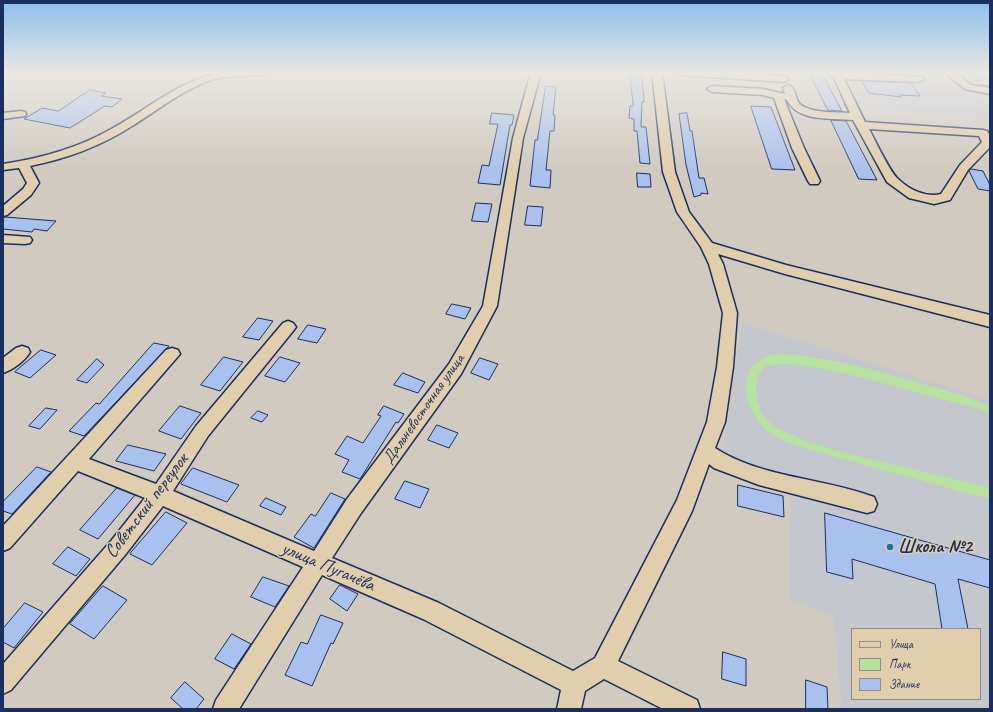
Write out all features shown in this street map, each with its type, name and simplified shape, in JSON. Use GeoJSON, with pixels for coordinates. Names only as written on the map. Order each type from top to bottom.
{"type":"FeatureCollection","features":[{"type":"Feature","properties":{"kind":"street"},"geometry":{"type":"LineString","coordinates":[[3,167],[23,164],[74,150],[116,132],[156,105]]}},
{"type":"Feature","properties":{"kind":"street","name":"Дальневосточная улица"},"geometry":{"type":"LineString","coordinates":[[225,709],[354,506],[455,369],[490,306],[518,138],[527,105]]}},
{"type":"Feature","properties":{"kind":"street"},"geometry":{"type":"LineString","coordinates":[[569,709],[574,684],[603,666],[685,504],[716,422],[725,366],[730,313],[716,264],[707,246],[682,212],[669,172],[661,105]]}},
{"type":"Feature","properties":{"kind":"street"},"geometry":{"type":"LineString","coordinates":[[782,105],[798,148],[814,181]]}},
{"type":"Feature","properties":{"kind":"street"},"geometry":{"type":"LineString","coordinates":[[795,105],[798,108],[818,113],[859,121],[983,133],[988,143],[978,151],[955,180],[946,197],[934,200],[912,195],[891,179],[859,121],[851,105]]}},
{"type":"Feature","properties":{"kind":"street"},"geometry":{"type":"LineString","coordinates":[[3,116],[20,114]]}},
{"type":"Feature","properties":{"kind":"street"},"geometry":{"type":"LineString","coordinates":[[3,212],[27,192],[33,183],[23,164]]}},
{"type":"Feature","properties":{"kind":"street"},"geometry":{"type":"LineString","coordinates":[[3,238],[25,240]]}},
{"type":"Feature","properties":{"kind":"street"},"geometry":{"type":"LineString","coordinates":[[707,246],[785,269],[990,321]]}},
{"type":"Feature","properties":{"kind":"street","name":"Советский переулок"},"geometry":{"type":"LineString","coordinates":[[3,682],[118,548],[160,495],[202,431],[288,327]]}},
{"type":"Feature","properties":{"kind":"street"},"geometry":{"type":"LineString","coordinates":[[3,367],[22,352]]}},
{"type":"Feature","properties":{"kind":"street"},"geometry":{"type":"LineString","coordinates":[[3,542],[172,354]]}},
{"type":"Feature","properties":{"kind":"street"},"geometry":{"type":"LineString","coordinates":[[705,451],[721,462],[759,476],[867,504]]}},
{"type":"Feature","properties":{"kind":"street","name":"улица Пугачёва"},"geometry":{"type":"LineString","coordinates":[[76,462],[160,495],[431,611],[574,684]]}},
{"type":"Feature","properties":{"kind":"street"},"geometry":{"type":"LineString","coordinates":[[603,666],[688,709]]}},
{"type":"Feature","properties":{"kind":"shaded area"},"geometry":{"type":"Polygon","coordinates":[[[861,105],[988,105],[990,108],[990,120],[978,116],[863,109],[861,105]]]}},
{"type":"Feature","properties":{"kind":"shaded area","name":"Школа №2"},"geometry":{"type":"Polygon","coordinates":[[[742,323],[990,400],[990,709],[842,709],[834,616],[789,599],[791,495],[720,473],[742,323]]]}},
{"type":"Feature","properties":{"kind":"green space"},"geometry":{"type":"Polygon","coordinates":[[[776,354],[813,357],[869,369],[958,394],[990,407],[990,414],[982,410],[871,380],[824,369],[791,364],[776,364],[764,367],[758,375],[756,388],[757,401],[763,415],[774,427],[808,442],[842,452],[990,488],[990,498],[969,494],[806,448],[787,442],[769,432],[763,427],[753,413],[747,398],[746,383],[749,371],[755,363],[776,354]]]}},
{"type":"Feature","properties":{"kind":"building"},"geometry":{"type":"Polygon","coordinates":[[[67,105],[114,105],[112,107],[105,106],[70,128],[24,119],[42,108],[58,111],[67,105]]]}},
{"type":"Feature","properties":{"kind":"building"},"geometry":{"type":"Polygon","coordinates":[[[543,105],[554,105],[554,131],[550,131],[546,170],[551,170],[550,188],[530,186],[535,140],[537,140],[543,105]]]}},
{"type":"Feature","properties":{"kind":"building"},"geometry":{"type":"Polygon","coordinates":[[[642,105],[641,127],[646,127],[650,164],[640,163],[637,131],[634,131],[634,119],[629,118],[630,106],[642,105]]]}},
{"type":"Feature","properties":{"kind":"building"},"geometry":{"type":"Polygon","coordinates":[[[826,105],[839,105],[842,111],[828,110],[826,105]]]}},
{"type":"Feature","properties":{"kind":"building"},"geometry":{"type":"Polygon","coordinates":[[[751,106],[771,107],[795,170],[772,169],[751,106]]]}},
{"type":"Feature","properties":{"kind":"building"},"geometry":{"type":"Polygon","coordinates":[[[492,113],[514,115],[512,125],[510,125],[500,185],[478,183],[482,165],[489,166],[498,124],[490,124],[492,113]]]}},
{"type":"Feature","properties":{"kind":"building"},"geometry":{"type":"Polygon","coordinates":[[[687,113],[690,131],[692,131],[699,178],[704,178],[708,194],[701,193],[701,195],[694,197],[686,165],[679,114],[687,113]]]}},
{"type":"Feature","properties":{"kind":"building"},"geometry":{"type":"Polygon","coordinates":[[[831,120],[846,121],[877,180],[859,179],[831,120]]]}},
{"type":"Feature","properties":{"kind":"building"},"geometry":{"type":"Polygon","coordinates":[[[971,169],[983,171],[990,185],[990,191],[978,189],[969,171],[971,169]]]}},
{"type":"Feature","properties":{"kind":"building"},"geometry":{"type":"Polygon","coordinates":[[[637,173],[650,174],[651,187],[638,187],[637,173]]]}},
{"type":"Feature","properties":{"kind":"building"},"geometry":{"type":"Polygon","coordinates":[[[476,203],[492,204],[488,222],[472,221],[476,203]]]}},
{"type":"Feature","properties":{"kind":"building"},"geometry":{"type":"Polygon","coordinates":[[[528,206],[543,207],[541,226],[525,225],[528,206]]]}},
{"type":"Feature","properties":{"kind":"building"},"geometry":{"type":"Polygon","coordinates":[[[3,217],[56,221],[47,231],[34,229],[32,232],[3,229],[3,217]]]}},
{"type":"Feature","properties":{"kind":"building"},"geometry":{"type":"Polygon","coordinates":[[[452,304],[471,308],[465,319],[446,314],[452,304]]]}},
{"type":"Feature","properties":{"kind":"building"},"geometry":{"type":"Polygon","coordinates":[[[258,318],[273,321],[259,340],[243,337],[258,318]]]}},
{"type":"Feature","properties":{"kind":"building"},"geometry":{"type":"Polygon","coordinates":[[[308,325],[326,329],[317,343],[298,339],[308,325]]]}},
{"type":"Feature","properties":{"kind":"building"},"geometry":{"type":"Polygon","coordinates":[[[154,343],[169,346],[84,436],[69,431],[96,403],[99,404],[154,343]]]}},
{"type":"Feature","properties":{"kind":"building"},"geometry":{"type":"Polygon","coordinates":[[[41,350],[56,355],[30,378],[15,372],[41,350]]]}},
{"type":"Feature","properties":{"kind":"building"},"geometry":{"type":"Polygon","coordinates":[[[224,357],[243,362],[220,391],[201,385],[224,357]]]}},
{"type":"Feature","properties":{"kind":"building"},"geometry":{"type":"Polygon","coordinates":[[[280,357],[300,363],[285,382],[265,376],[280,357]]]}},
{"type":"Feature","properties":{"kind":"building"},"geometry":{"type":"Polygon","coordinates":[[[480,358],[498,364],[489,380],[471,373],[480,358]]]}},
{"type":"Feature","properties":{"kind":"building"},"geometry":{"type":"Polygon","coordinates":[[[97,359],[104,365],[87,383],[77,380],[97,359]]]}},
{"type":"Feature","properties":{"kind":"building"},"geometry":{"type":"Polygon","coordinates":[[[403,373],[425,382],[418,393],[394,385],[403,373]]]}},
{"type":"Feature","properties":{"kind":"building"},"geometry":{"type":"Polygon","coordinates":[[[180,406],[201,413],[181,439],[159,431],[180,406]]]}},
{"type":"Feature","properties":{"kind":"building"},"geometry":{"type":"Polygon","coordinates":[[[384,406],[404,414],[398,423],[396,422],[360,479],[342,472],[349,460],[335,454],[347,436],[363,443],[381,416],[378,415],[384,406]]]}},
{"type":"Feature","properties":{"kind":"building"},"geometry":{"type":"Polygon","coordinates":[[[46,408],[57,410],[40,429],[29,426],[46,408]]]}},
{"type":"Feature","properties":{"kind":"building"},"geometry":{"type":"Polygon","coordinates":[[[258,411],[268,415],[262,422],[251,418],[258,411]]]}},
{"type":"Feature","properties":{"kind":"building"},"geometry":{"type":"Polygon","coordinates":[[[437,425],[458,433],[449,448],[428,440],[437,425]]]}},
{"type":"Feature","properties":{"kind":"building"},"geometry":{"type":"Polygon","coordinates":[[[128,445],[166,454],[154,471],[116,461],[128,445]]]}},
{"type":"Feature","properties":{"kind":"building"},"geometry":{"type":"Polygon","coordinates":[[[37,467],[51,472],[12,514],[3,511],[3,502],[37,467]]]}},
{"type":"Feature","properties":{"kind":"building"},"geometry":{"type":"Polygon","coordinates":[[[193,468],[239,485],[227,502],[181,484],[193,468]]]}},
{"type":"Feature","properties":{"kind":"building"},"geometry":{"type":"Polygon","coordinates":[[[405,481],[429,489],[420,508],[395,499],[405,481]]]}},
{"type":"Feature","properties":{"kind":"building"},"geometry":{"type":"Polygon","coordinates":[[[738,485],[783,496],[784,517],[738,506],[738,485]]]}},
{"type":"Feature","properties":{"kind":"building"},"geometry":{"type":"Polygon","coordinates":[[[117,488],[135,495],[98,539],[80,530],[117,488]]]}},
{"type":"Feature","properties":{"kind":"building"},"geometry":{"type":"Polygon","coordinates":[[[331,493],[345,499],[314,548],[294,537],[311,514],[315,516],[331,493]]]}},
{"type":"Feature","properties":{"kind":"building"},"geometry":{"type":"Polygon","coordinates":[[[266,498],[286,507],[281,515],[260,506],[266,498]]]}},
{"type":"Feature","properties":{"kind":"building"},"geometry":{"type":"Polygon","coordinates":[[[166,512],[187,523],[152,565],[130,554],[166,512]]]}},
{"type":"Feature","properties":{"kind":"building"},"geometry":{"type":"Polygon","coordinates":[[[825,513],[990,560],[990,588],[958,579],[968,628],[942,628],[935,584],[852,559],[853,579],[827,572],[825,513]]]}},
{"type":"Feature","properties":{"kind":"building"},"geometry":{"type":"Polygon","coordinates":[[[68,547],[90,559],[76,576],[53,564],[68,547]]]}},
{"type":"Feature","properties":{"kind":"building"},"geometry":{"type":"Polygon","coordinates":[[[263,577],[289,586],[275,607],[251,597],[263,577]]]}},
{"type":"Feature","properties":{"kind":"building"},"geometry":{"type":"Polygon","coordinates":[[[340,585],[358,594],[347,611],[330,599],[340,585]]]}},
{"type":"Feature","properties":{"kind":"building"},"geometry":{"type":"Polygon","coordinates":[[[103,586],[127,600],[94,639],[70,624],[103,586]]]}},
{"type":"Feature","properties":{"kind":"building"},"geometry":{"type":"Polygon","coordinates":[[[25,603],[43,612],[14,648],[3,642],[3,629],[25,603]]]}},
{"type":"Feature","properties":{"kind":"building"},"geometry":{"type":"Polygon","coordinates":[[[321,615],[343,623],[333,644],[331,643],[312,686],[285,675],[301,642],[307,644],[321,615]]]}},
{"type":"Feature","properties":{"kind":"building"},"geometry":{"type":"Polygon","coordinates":[[[232,634],[251,644],[234,669],[215,659],[232,634]]]}},
{"type":"Feature","properties":{"kind":"building"},"geometry":{"type":"Polygon","coordinates":[[[723,652],[746,659],[746,686],[722,679],[723,652]]]}},
{"type":"Feature","properties":{"kind":"building"},"geometry":{"type":"Polygon","coordinates":[[[806,680],[827,687],[828,709],[806,709],[806,680]]]}},
{"type":"Feature","properties":{"kind":"building"},"geometry":{"type":"Polygon","coordinates":[[[185,682],[204,699],[196,709],[183,709],[171,698],[185,682]]]}},
{"type":"Feature","properties":{"kind":"place","name":"Школа №2"},"geometry":{"type":"Point","coordinates":[890,547]}}]}
